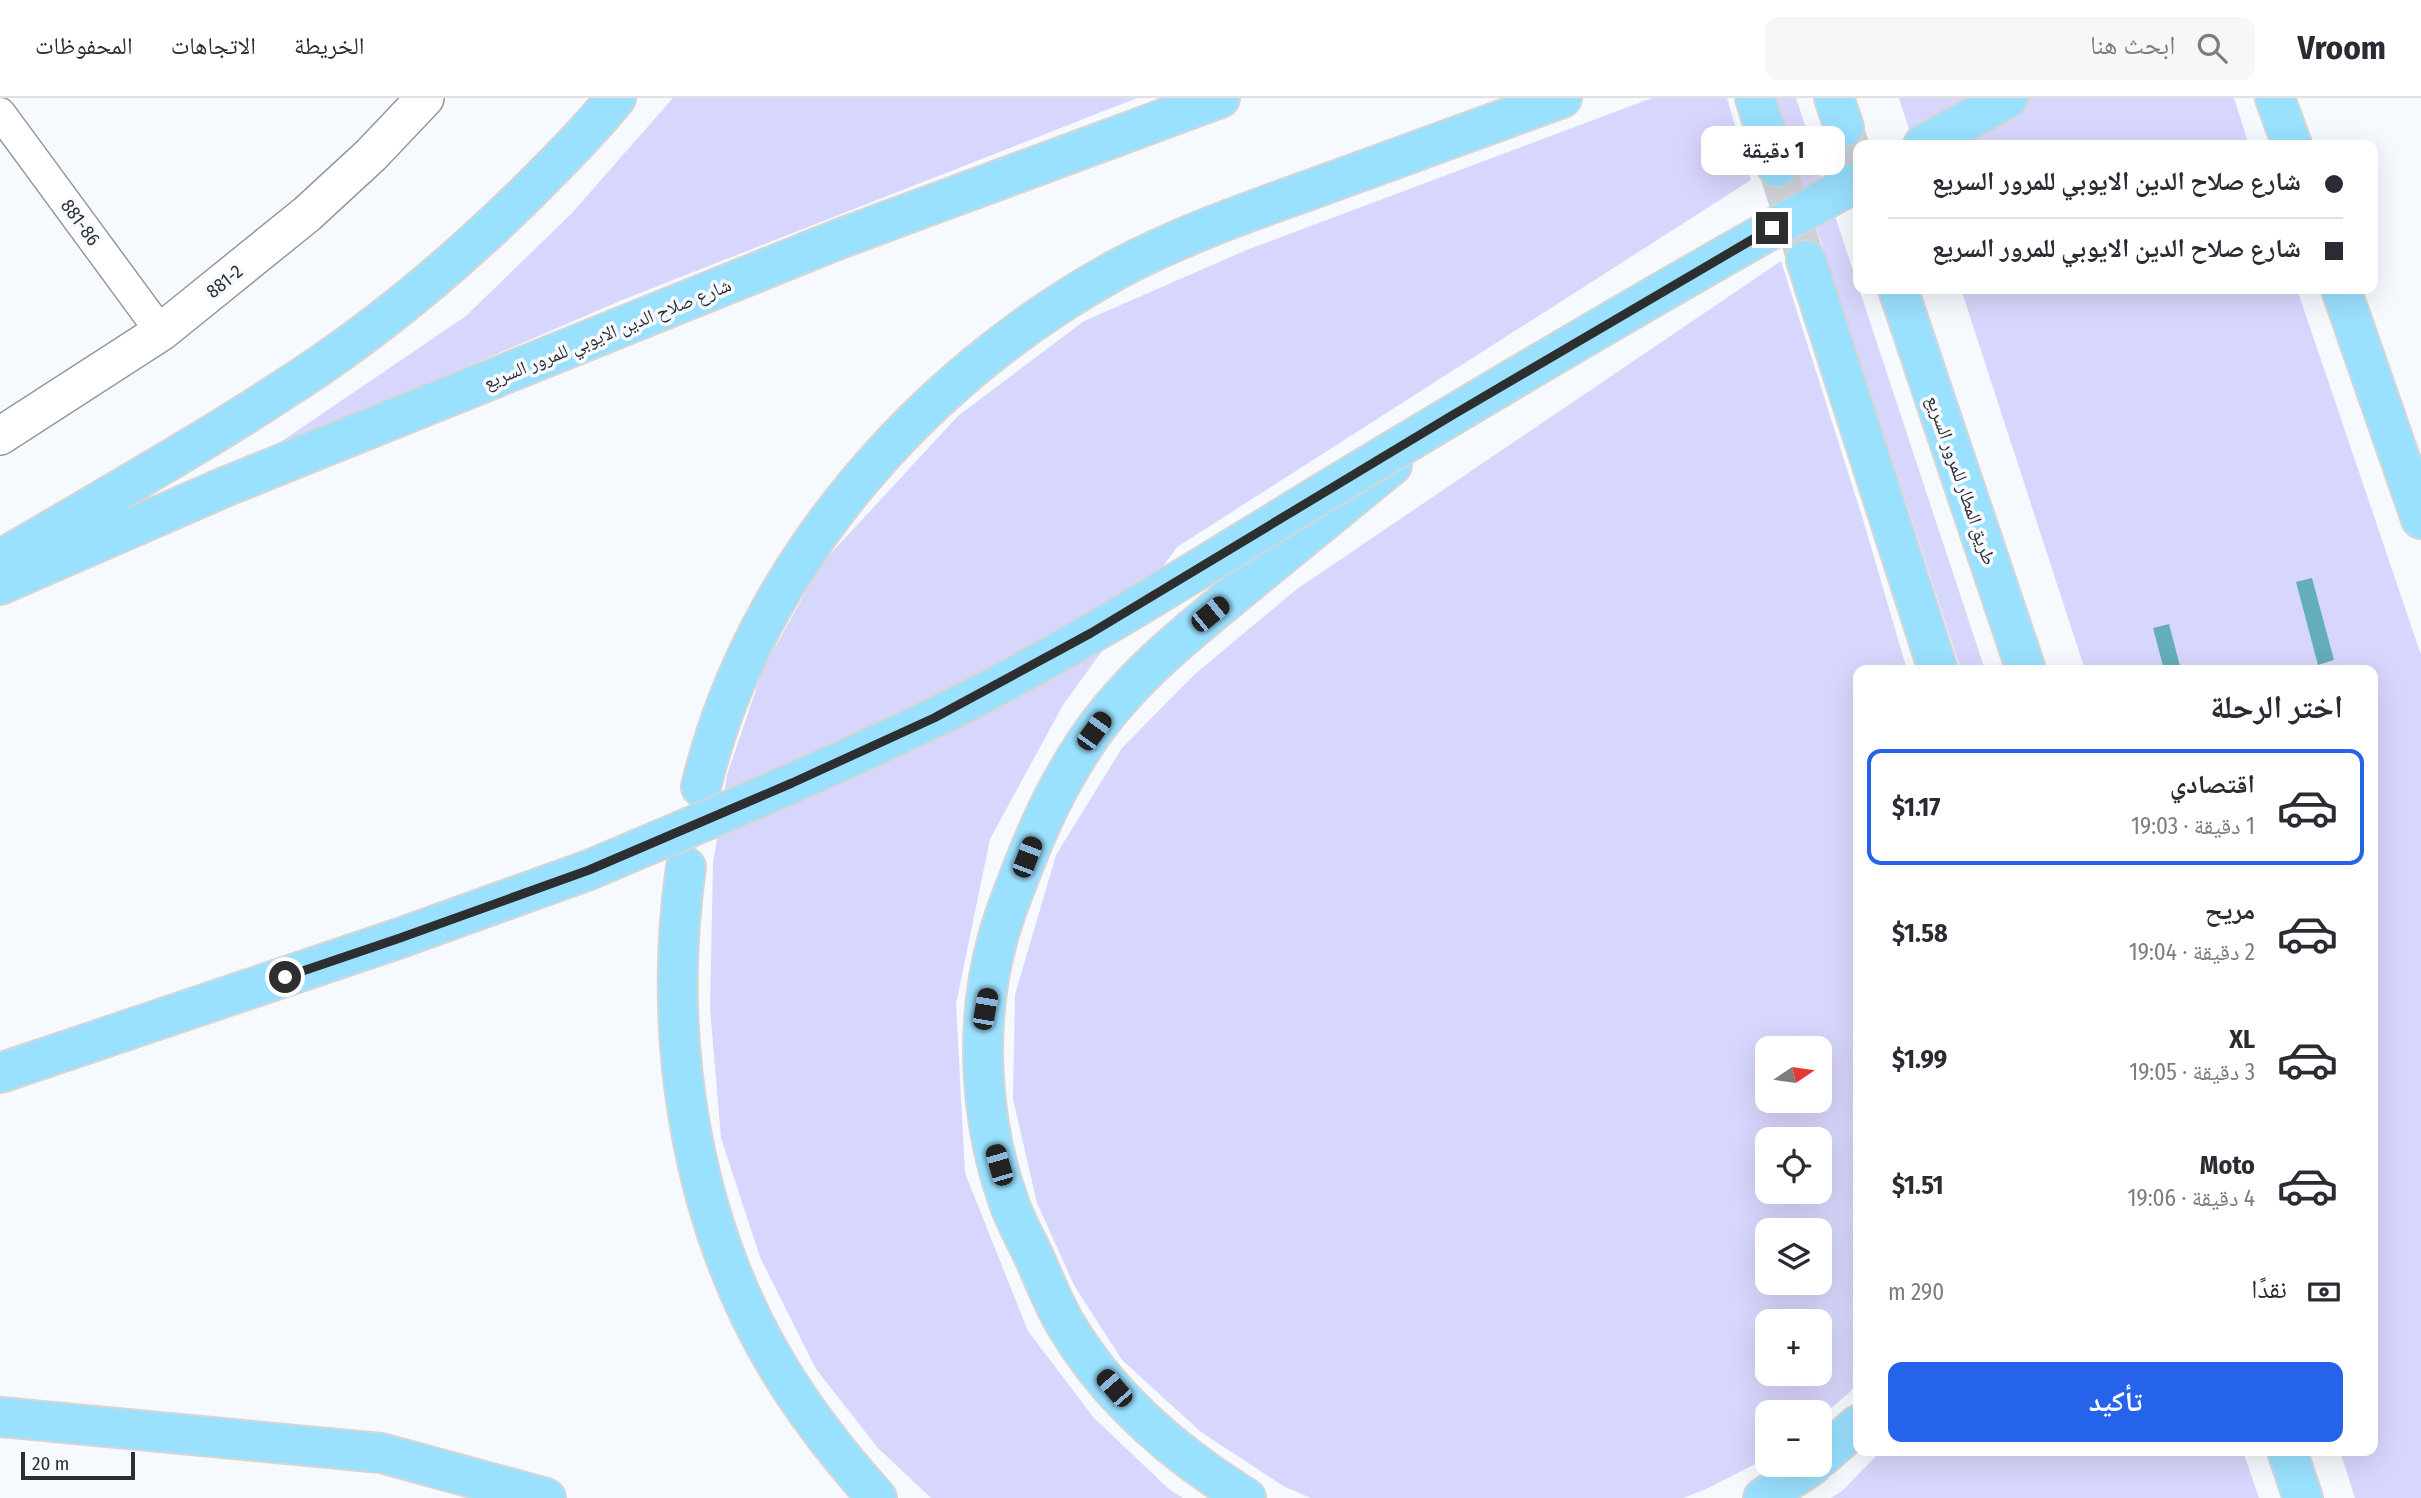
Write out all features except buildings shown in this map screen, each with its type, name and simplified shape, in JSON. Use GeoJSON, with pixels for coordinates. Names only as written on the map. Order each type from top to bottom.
{"type":"FeatureCollection","features":[{"type":"Feature","properties":{"kind":"highway"},"geometry":{"type":"LineString","coordinates":[[0,561],[288,387],[358,338],[426,285],[492,227],[553,167],[615,98]]}},
{"type":"Feature","properties":{"kind":"highway","name":"شارع صلاح الدين الايوبي للمرور السريع"},"geometry":{"type":"LineString","coordinates":[[0,585],[227,486],[839,239],[1220,98]]}},
{"type":"Feature","properties":{"kind":"highway"},"geometry":{"type":"LineString","coordinates":[[701,788],[721,721],[744,663],[788,582],[839,506],[899,436],[965,373],[1038,317],[1117,270],[1214,225],[1562,98]]}},
{"type":"Feature","properties":{"kind":"highway"},"geometry":{"type":"LineString","coordinates":[[1755,98],[1776,167]]}},
{"type":"Feature","properties":{"kind":"highway"},"geometry":{"type":"LineString","coordinates":[[1932,140],[2008,98]]}},
{"type":"Feature","properties":{"kind":"highway"},"geometry":{"type":"LineString","coordinates":[[2275,98],[2290,140]]}},
{"type":"Feature","properties":{"kind":"highway"},"geometry":{"type":"LineString","coordinates":[[0,1073],[400,938],[589,870],[894,738],[1091,633],[1729,252],[1853,184]]}},
{"type":"Feature","properties":{"kind":"highway"},"geometry":{"type":"LineString","coordinates":[[1806,260],[1936,665]]}},
{"type":"Feature","properties":{"kind":"highway","name":"طريق المطار للمرور السريع"},"geometry":{"type":"LineString","coordinates":[[1900,294],[2024,665]]}},
{"type":"Feature","properties":{"kind":"highway"},"geometry":{"type":"LineString","coordinates":[[2343,294],[2421,519]]}},
{"type":"Feature","properties":{"kind":"highway"},"geometry":{"type":"LineString","coordinates":[[1246,1498],[1212,1477],[1170,1445],[1131,1408],[1096,1368],[1066,1325],[1011,1209],[992,1144],[984,1077],[985,1009],[997,942],[1035,835],[1056,792],[1080,751],[1116,703],[1173,643],[1451,416]]}},
{"type":"Feature","properties":{"kind":"highway"},"geometry":{"type":"LineString","coordinates":[[686,867],[680,904],[678,1028],[696,1152],[710,1208],[728,1262],[751,1315],[778,1366],[809,1415],[877,1498]]}},
{"type":"Feature","properties":{"kind":"highway"},"geometry":{"type":"LineString","coordinates":[[0,1417],[381,1453],[546,1498]]}},
{"type":"Feature","properties":{"kind":"highway"},"geometry":{"type":"LineString","coordinates":[[1832,1448],[1853,1429]]}},
{"type":"Feature","properties":{"kind":"highway"},"geometry":{"type":"LineString","coordinates":[[2289,1456],[2303,1498]]}},
{"type":"Feature","properties":{"kind":"highway"},"geometry":{"type":"LineString","coordinates":[[1763,1498],[1794,1477]]}},
{"type":"Feature","properties":{"kind":"street","name":"881-2"},"geometry":{"type":"LineString","coordinates":[[0,436],[161,332],[307,214],[371,155],[425,98]]}},
{"type":"Feature","properties":{"kind":"street","name":"881-86"},"geometry":{"type":"LineString","coordinates":[[0,113],[12,151],[161,332]]}},
{"type":"Feature","properties":{"kind":"shaded area"},"geometry":{"type":"Polygon","coordinates":[[[673,98],[1137,98],[622,300],[260,456],[466,316],[572,213],[673,98]]]}},
{"type":"Feature","properties":{"kind":"shaded area"},"geometry":{"type":"Polygon","coordinates":[[[1652,98],[1727,98],[1751,180],[1177,547],[1063,705],[990,839],[956,1004],[965,1173],[1028,1331],[1094,1418],[1170,1490],[1183,1498],[931,1498],[878,1448],[816,1369],[760,1257],[721,1138],[710,1008],[713,864],[727,775],[763,669],[821,564],[958,416],[1084,321],[1249,249],[1652,98]]]}},
{"type":"Feature","properties":{"kind":"shaded area"},"geometry":{"type":"Polygon","coordinates":[[[1774,98],[1796,98],[1853,271],[1853,294],[1861,294],[1983,665],[1959,665],[1774,98]]]}},
{"type":"Feature","properties":{"kind":"shaded area"},"geometry":{"type":"Polygon","coordinates":[[[1899,98],[2234,98],[2247,140],[1912,140],[1899,98]]]}},
{"type":"Feature","properties":{"kind":"shaded area"},"geometry":{"type":"Polygon","coordinates":[[[1781,261],[1864,523],[1906,665],[1853,665],[1853,1388],[1849,1393],[1832,1407],[1832,1400],[1755,1400],[1755,1464],[1683,1498],[1311,1498],[1285,1487],[1201,1432],[1122,1360],[1074,1285],[1037,1203],[1013,1099],[1015,995],[1056,855],[1122,748],[1195,674],[1297,589],[1781,261]]]}},
{"type":"Feature","properties":{"kind":"shaded area"},"geometry":{"type":"Polygon","coordinates":[[[1963,294],[2299,294],[2421,655],[2421,1498],[2355,1498],[2342,1456],[2378,1456],[2378,665],[2083,665],[1963,294]]]}},
{"type":"Feature","properties":{"kind":"shaded area"},"geometry":{"type":"Polygon","coordinates":[[[2312,578],[2334,660],[2318,665],[2296,582],[2312,578]]]}},
{"type":"Feature","properties":{"kind":"shaded area"},"geometry":{"type":"Polygon","coordinates":[[[2169,624],[2180,665],[2163,665],[2153,628],[2169,624]]]}},
{"type":"Feature","properties":{"kind":"shaded area"},"geometry":{"type":"Polygon","coordinates":[[[1876,1456],[2245,1456],[2259,1498],[1831,1498],[1842,1491],[1876,1456]]]}},
{"type":"Feature","properties":{"kind":"tunnel"},"geometry":{"type":"LineString","coordinates":[[1844,127],[1853,155]]}},
{"type":"Feature","properties":{"kind":"tunnel"},"geometry":{"type":"LineString","coordinates":[[1777,167],[1806,260]]}},
{"type":"Feature","properties":{"kind":"route"},"geometry":{"type":"LineString","coordinates":[[285,977],[589,870],[792,783],[934,718],[1091,633],[1451,416],[1772,228]]}}]}
